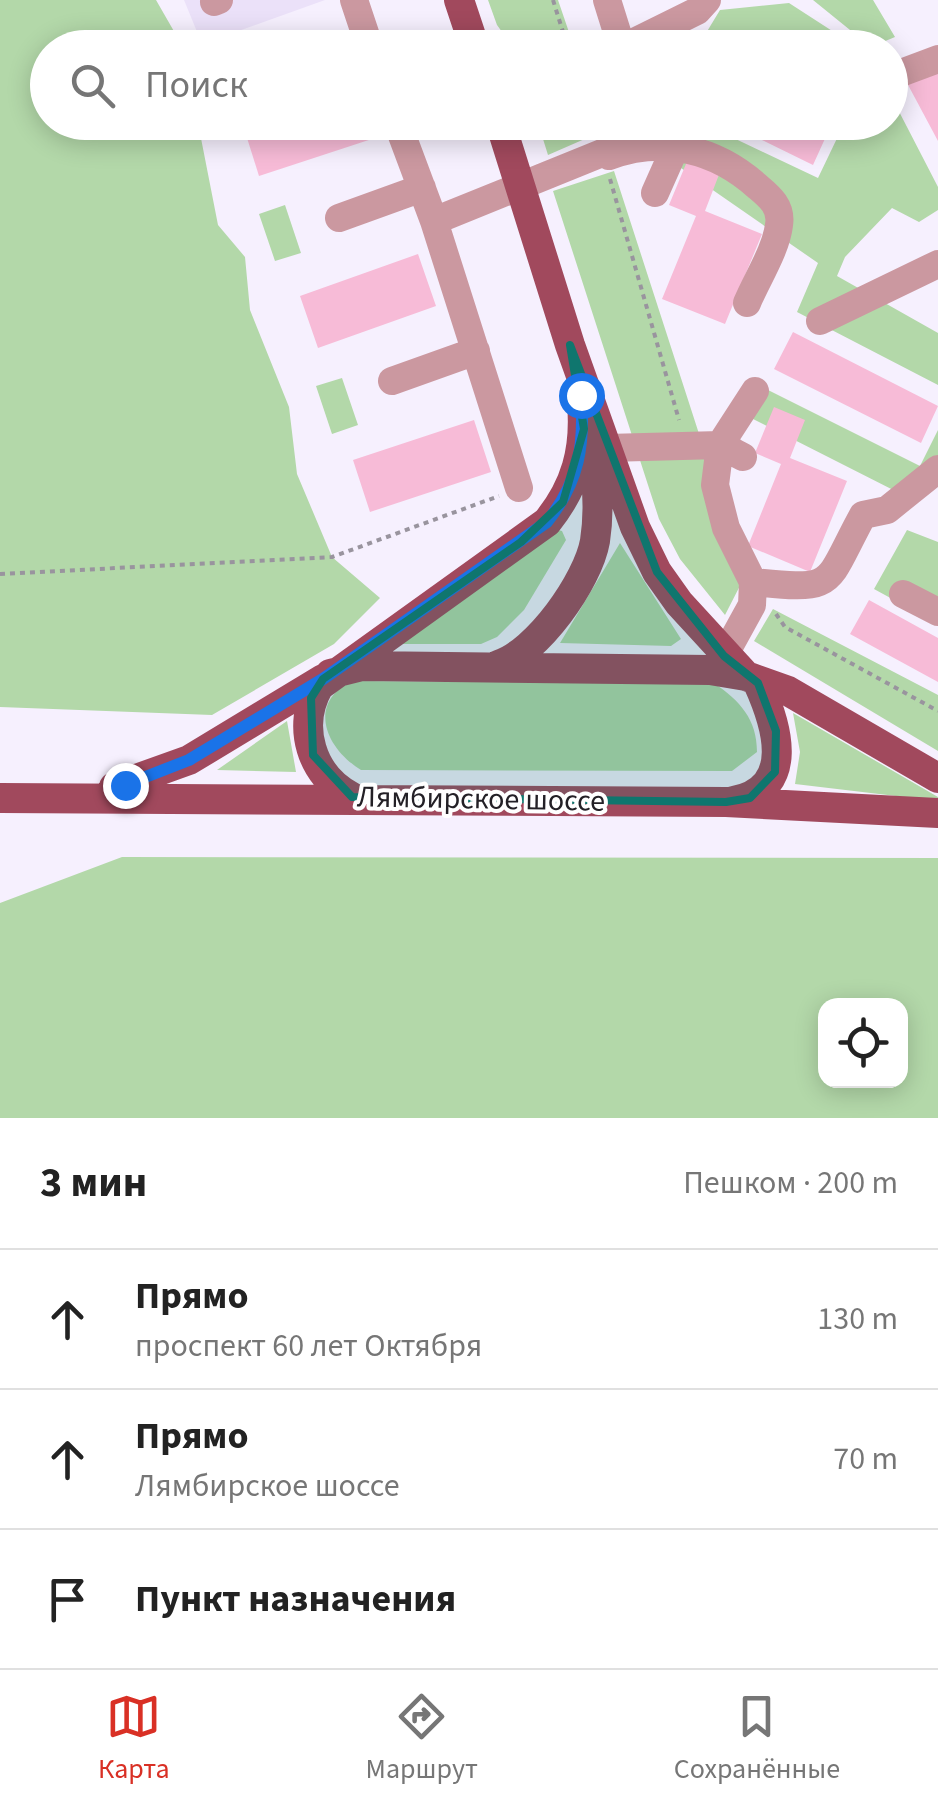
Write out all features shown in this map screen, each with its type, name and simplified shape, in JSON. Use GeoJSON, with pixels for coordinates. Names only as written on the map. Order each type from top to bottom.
{"type":"FeatureCollection","features":[{"type":"Feature","properties":{"kind":"main road"},"geometry":{"type":"LineString","coordinates":[[459,0],[469,30]]}},
{"type":"Feature","properties":{"kind":"main road"},"geometry":{"type":"LineString","coordinates":[[506,140],[570,345],[656,572],[743,671],[776,730],[775,772],[765,788],[750,798],[726,802]]}},
{"type":"Feature","properties":{"kind":"main road"},"geometry":{"type":"LineString","coordinates":[[474,668],[514,660],[530,648],[587,566],[597,511],[594,460],[570,345]]}},
{"type":"Feature","properties":{"kind":"main road","name":"Лямбирское шоссе"},"geometry":{"type":"LineString","coordinates":[[12,798],[88,792],[158,774],[326,676],[547,522],[563,502],[582,456],[581,395]]}},
{"type":"Feature","properties":{"kind":"main road"},"geometry":{"type":"LineString","coordinates":[[352,798],[336,790],[320,771],[308,735],[312,698],[326,676],[362,666],[743,671],[838,716],[938,778]]}},
{"type":"Feature","properties":{"kind":"main road","name":"Лямбирское шоссе"},"geometry":{"type":"LineString","coordinates":[[12,798],[726,802],[938,813]]}},
{"type":"Feature","properties":{"kind":"lane"},"geometry":{"type":"LineString","coordinates":[[354,0],[364,30]]}},
{"type":"Feature","properties":{"kind":"lane"},"geometry":{"type":"LineString","coordinates":[[606,0],[616,30]]}},
{"type":"Feature","properties":{"kind":"lane"},"geometry":{"type":"LineString","coordinates":[[658,30],[697,11],[706,0]]}},
{"type":"Feature","properties":{"kind":"lane"},"geometry":{"type":"LineString","coordinates":[[908,70],[938,58]]}},
{"type":"Feature","properties":{"kind":"lane"},"geometry":{"type":"LineString","coordinates":[[404,140],[520,488]]}},
{"type":"Feature","properties":{"kind":"lane"},"geometry":{"type":"LineString","coordinates":[[609,156],[611,140]]}},
{"type":"Feature","properties":{"kind":"lane"},"geometry":{"type":"LineString","coordinates":[[434,221],[522,189],[602,153],[609,156],[634,147],[696,149],[736,167],[776,203],[780,224],[747,303]]}},
{"type":"Feature","properties":{"kind":"lane"},"geometry":{"type":"LineString","coordinates":[[655,194],[675,148]]}},
{"type":"Feature","properties":{"kind":"lane"},"geometry":{"type":"LineString","coordinates":[[338,218],[422,188]]}},
{"type":"Feature","properties":{"kind":"lane"},"geometry":{"type":"LineString","coordinates":[[820,321],[938,264]]}},
{"type":"Feature","properties":{"kind":"lane"},"geometry":{"type":"LineString","coordinates":[[392,380],[476,352]]}},
{"type":"Feature","properties":{"kind":"lane"},"geometry":{"type":"LineString","coordinates":[[743,671],[753,582],[726,528],[715,484],[755,391]]}},
{"type":"Feature","properties":{"kind":"lane"},"geometry":{"type":"LineString","coordinates":[[607,448],[731,451]]}},
{"type":"Feature","properties":{"kind":"lane"},"geometry":{"type":"LineString","coordinates":[[753,582],[810,588],[831,576],[863,514],[886,510],[938,469]]}},
{"type":"Feature","properties":{"kind":"lane"},"geometry":{"type":"LineString","coordinates":[[904,594],[938,612]]}},
{"type":"Feature","properties":{"kind":"path"},"geometry":{"type":"LineString","coordinates":[[553,0],[562,30]]}},
{"type":"Feature","properties":{"kind":"path"},"geometry":{"type":"LineString","coordinates":[[0,574],[332,557],[520,488]]}},
{"type":"Feature","properties":{"kind":"highlighted area"},"geometry":{"type":"Polygon","coordinates":[[[570,345],[657,572],[724,656],[758,683],[776,731],[775,772],[750,798],[726,802],[352,797],[313,755],[311,698],[323,679],[521,542],[563,502],[584,429],[570,345]]]}},
{"type":"Feature","properties":{"kind":"shaded area"},"geometry":{"type":"Polygon","coordinates":[[[184,0],[325,0],[241,30],[196,30],[184,0]]]}},
{"type":"Feature","properties":{"kind":"green space"},"geometry":{"type":"Polygon","coordinates":[[[0,0],[156,0],[173,30],[30,30],[30,140],[201,140],[218,225],[245,257],[250,310],[289,407],[297,474],[332,557],[380,598],[334,644],[212,715],[0,707],[0,0]]]}},
{"type":"Feature","properties":{"kind":"green space"},"geometry":{"type":"Polygon","coordinates":[[[488,0],[558,0],[568,30],[501,30],[488,0]]]}},
{"type":"Feature","properties":{"kind":"green space"},"geometry":{"type":"Polygon","coordinates":[[[813,0],[873,0],[891,30],[850,30],[813,0]]]}},
{"type":"Feature","properties":{"kind":"green space"},"geometry":{"type":"Polygon","coordinates":[[[789,3],[831,30],[708,30],[720,10],[789,3]]]}},
{"type":"Feature","properties":{"kind":"green space"},"geometry":{"type":"Polygon","coordinates":[[[908,129],[938,187],[938,210],[919,222],[892,208],[845,257],[837,276],[938,333],[938,385],[797,312],[818,263],[642,141],[738,140],[818,178],[836,140],[908,140],[908,129]]]}},
{"type":"Feature","properties":{"kind":"green space"},"geometry":{"type":"Polygon","coordinates":[[[543,140],[582,140],[548,155],[543,140]]]}},
{"type":"Feature","properties":{"kind":"green space"},"geometry":{"type":"Polygon","coordinates":[[[614,171],[745,576],[725,615],[680,559],[659,519],[553,191],[614,171]]]}},
{"type":"Feature","properties":{"kind":"green space"},"geometry":{"type":"Polygon","coordinates":[[[285,205],[301,253],[275,261],[259,214],[285,205]]]}},
{"type":"Feature","properties":{"kind":"green space"},"geometry":{"type":"Polygon","coordinates":[[[342,378],[358,425],[332,434],[316,386],[342,378]]]}},
{"type":"Feature","properties":{"kind":"green space"},"geometry":{"type":"Polygon","coordinates":[[[762,387],[920,466],[938,430],[938,472],[909,498],[747,416],[762,387]]]}},
{"type":"Feature","properties":{"kind":"green space"},"geometry":{"type":"Polygon","coordinates":[[[554,529],[562,531],[566,540],[524,610],[497,637],[481,644],[397,644],[554,529]]]}},
{"type":"Feature","properties":{"kind":"green space"},"geometry":{"type":"Polygon","coordinates":[[[907,530],[938,542],[938,624],[874,589],[907,530]]]}},
{"type":"Feature","properties":{"kind":"green space"},"geometry":{"type":"Polygon","coordinates":[[[620,543],[681,639],[671,646],[560,643],[620,543]]]}},
{"type":"Feature","properties":{"kind":"green space"},"geometry":{"type":"Polygon","coordinates":[[[773,609],[938,695],[938,751],[754,641],[773,609]]]}},
{"type":"Feature","properties":{"kind":"green space"},"geometry":{"type":"Polygon","coordinates":[[[351,681],[714,683],[732,697],[750,720],[757,752],[732,771],[361,770],[339,751],[326,727],[329,702],[351,681]]]}},
{"type":"Feature","properties":{"kind":"green space"},"geometry":{"type":"Polygon","coordinates":[[[793,713],[938,797],[938,801],[795,784],[800,752],[793,713]]]}},
{"type":"Feature","properties":{"kind":"green space"},"geometry":{"type":"Polygon","coordinates":[[[287,721],[296,772],[217,770],[287,721]]]}},
{"type":"Feature","properties":{"kind":"green space"},"geometry":{"type":"Polygon","coordinates":[[[122,857],[938,858],[938,1118],[0,1118],[0,903],[122,857]]]}},
{"type":"Feature","properties":{"kind":"building"},"geometry":{"type":"Polygon","coordinates":[[[938,67],[938,141],[908,85],[938,67]]]}},
{"type":"Feature","properties":{"kind":"building"},"geometry":{"type":"Polygon","coordinates":[[[248,140],[369,140],[259,176],[248,140]]]}},
{"type":"Feature","properties":{"kind":"building"},"geometry":{"type":"Polygon","coordinates":[[[762,140],[824,140],[813,165],[762,140]]]}},
{"type":"Feature","properties":{"kind":"building"},"geometry":{"type":"Polygon","coordinates":[[[688,159],[720,172],[705,211],[762,234],[725,324],[662,299],[696,216],[669,205],[688,159]]]}},
{"type":"Feature","properties":{"kind":"building"},"geometry":{"type":"Polygon","coordinates":[[[418,254],[436,306],[318,348],[300,296],[418,254]]]}},
{"type":"Feature","properties":{"kind":"building"},"geometry":{"type":"Polygon","coordinates":[[[793,332],[938,406],[921,443],[774,369],[793,332]]]}},
{"type":"Feature","properties":{"kind":"building"},"geometry":{"type":"Polygon","coordinates":[[[774,407],[805,420],[790,458],[847,481],[810,572],[748,546],[781,464],[755,453],[774,407]]]}},
{"type":"Feature","properties":{"kind":"building"},"geometry":{"type":"Polygon","coordinates":[[[474,420],[491,472],[370,512],[353,460],[474,420]]]}},
{"type":"Feature","properties":{"kind":"building"},"geometry":{"type":"Polygon","coordinates":[[[869,600],[938,638],[938,682],[850,634],[869,600]]]}},
{"type":"Feature","properties":{"kind":"route"},"geometry":{"type":"LineString","coordinates":[[125,785],[189,760],[323,679],[547,522],[563,502],[582,456],[581,395]]}}]}
